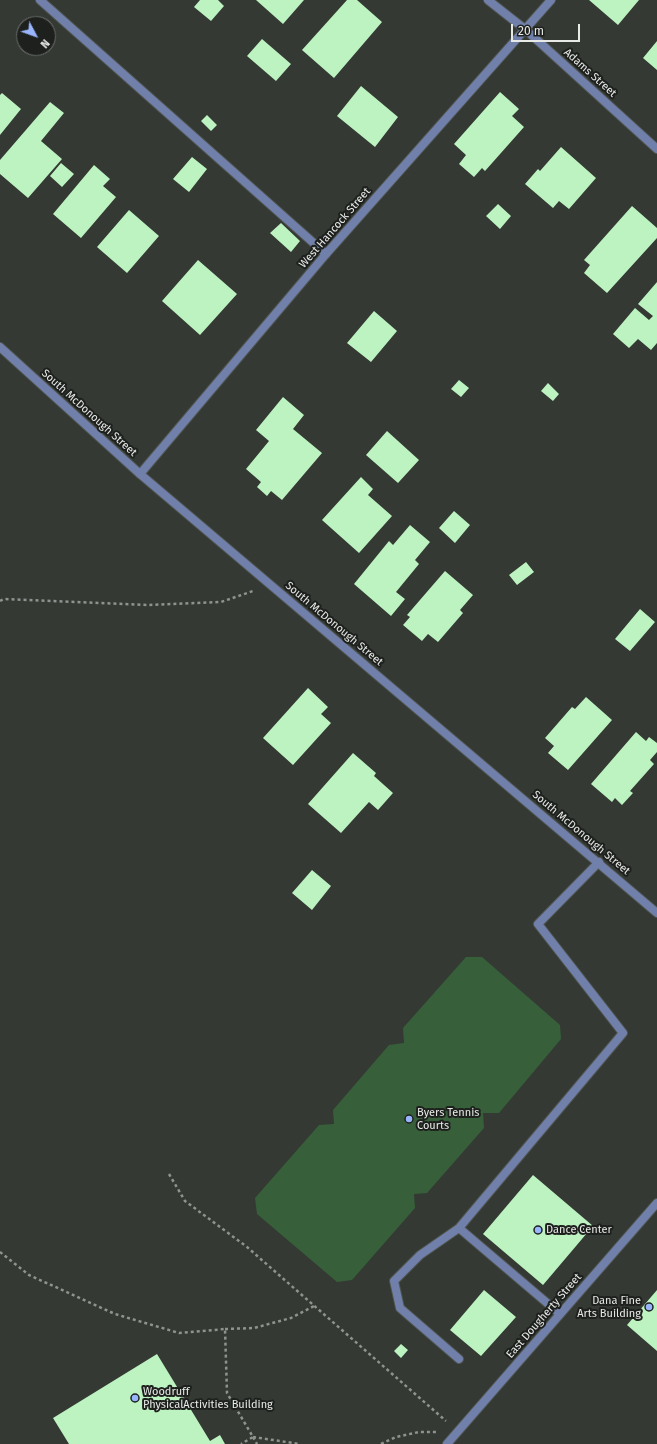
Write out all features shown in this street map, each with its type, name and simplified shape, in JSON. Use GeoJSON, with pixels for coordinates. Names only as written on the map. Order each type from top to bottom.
{"type":"FeatureCollection","features":[{"type":"Feature","properties":{"kind":"street"},"geometry":{"type":"LineString","coordinates":[[40,0],[326,254]]}},
{"type":"Feature","properties":{"kind":"street","name":"Adams Street"},"geometry":{"type":"LineString","coordinates":[[488,0],[526,30],[657,149]]}},
{"type":"Feature","properties":{"kind":"street","name":"West Hancock Street"},"geometry":{"type":"LineString","coordinates":[[140,474],[326,254],[551,0]]}},
{"type":"Feature","properties":{"kind":"street","name":"South McDonough Street"},"geometry":{"type":"LineString","coordinates":[[0,347],[140,474],[599,862],[657,913]]}},
{"type":"Feature","properties":{"kind":"street"},"geometry":{"type":"LineString","coordinates":[[459,1359],[400,1308],[394,1281],[420,1255],[459,1228],[623,1033],[538,924],[599,862]]}},
{"type":"Feature","properties":{"kind":"street","name":"East Dougherty Street"},"geometry":{"type":"LineString","coordinates":[[447,1444],[657,1203]]}},
{"type":"Feature","properties":{"kind":"street"},"geometry":{"type":"LineString","coordinates":[[459,1228],[560,1314]]}},
{"type":"Feature","properties":{"kind":"path"},"geometry":{"type":"LineString","coordinates":[[0,600],[148,605],[221,602],[271,585]]}},
{"type":"Feature","properties":{"kind":"path"},"geometry":{"type":"LineString","coordinates":[[169,1174],[185,1201],[247,1247],[458,1432]]}},
{"type":"Feature","properties":{"kind":"path"},"geometry":{"type":"LineString","coordinates":[[0,1252],[29,1275],[115,1314],[179,1333],[254,1328],[290,1318],[314,1306]]}},
{"type":"Feature","properties":{"kind":"path"},"geometry":{"type":"LineString","coordinates":[[225,1329],[228,1393],[257,1444]]}},
{"type":"Feature","properties":{"kind":"path"},"geometry":{"type":"LineString","coordinates":[[381,1444],[396,1437],[419,1432],[458,1432]]}},
{"type":"Feature","properties":{"kind":"path"},"geometry":{"type":"LineString","coordinates":[[241,1444],[253,1437],[300,1444]]}},
{"type":"Feature","properties":{"kind":"green space","name":"Byers Tennis Courts"},"geometry":{"type":"Polygon","coordinates":[[[466,957],[482,957],[560,1025],[561,1039],[499,1113],[483,1113],[484,1128],[427,1193],[414,1194],[415,1208],[352,1280],[337,1282],[257,1214],[255,1198],[319,1125],[334,1124],[333,1110],[389,1045],[404,1043],[403,1028],[466,957]]]}},
{"type":"Feature","properties":{"kind":"building"},"geometry":{"type":"Polygon","coordinates":[[[200,0],[218,0],[224,6],[211,21],[194,7],[200,0]]]}},
{"type":"Feature","properties":{"kind":"building"},"geometry":{"type":"Polygon","coordinates":[[[256,0],[304,0],[283,24],[256,0]]]}},
{"type":"Feature","properties":{"kind":"building"},"geometry":{"type":"Polygon","coordinates":[[[347,0],[357,0],[382,22],[334,78],[302,50],[347,0]]]}},
{"type":"Feature","properties":{"kind":"building"},"geometry":{"type":"Polygon","coordinates":[[[589,0],[639,0],[618,25],[589,0]]]}},
{"type":"Feature","properties":{"kind":"building"},"geometry":{"type":"Polygon","coordinates":[[[262,39],[291,64],[276,81],[247,56],[262,39]]]}},
{"type":"Feature","properties":{"kind":"building"},"geometry":{"type":"Polygon","coordinates":[[[657,41],[657,70],[643,58],[657,41]]]}},
{"type":"Feature","properties":{"kind":"building"},"geometry":{"type":"Polygon","coordinates":[[[361,86],[398,117],[375,147],[337,116],[361,86]]]}},
{"type":"Feature","properties":{"kind":"building"},"geometry":{"type":"Polygon","coordinates":[[[500,92],[519,109],[512,116],[524,127],[485,171],[482,168],[474,177],[459,164],[466,155],[454,144],[500,92]]]}},
{"type":"Feature","properties":{"kind":"building"},"geometry":{"type":"Polygon","coordinates":[[[2,93],[21,109],[0,135],[0,95],[2,93]]]}},
{"type":"Feature","properties":{"kind":"building"},"geometry":{"type":"Polygon","coordinates":[[[50,102],[64,113],[41,141],[62,159],[28,198],[0,174],[0,160],[50,102]]]}},
{"type":"Feature","properties":{"kind":"building"},"geometry":{"type":"Polygon","coordinates":[[[207,115],[217,125],[211,131],[201,121],[207,115]]]}},
{"type":"Feature","properties":{"kind":"building"},"geometry":{"type":"Polygon","coordinates":[[[561,147],[596,178],[569,209],[559,201],[553,208],[525,184],[538,169],[540,171],[561,147]]]}},
{"type":"Feature","properties":{"kind":"building"},"geometry":{"type":"Polygon","coordinates":[[[192,157],[207,169],[189,192],[173,179],[192,157]]]}},
{"type":"Feature","properties":{"kind":"building"},"geometry":{"type":"Polygon","coordinates":[[[61,163],[74,174],[62,187],[50,176],[61,163]]]}},
{"type":"Feature","properties":{"kind":"building"},"geometry":{"type":"Polygon","coordinates":[[[94,165],[110,179],[103,186],[116,197],[81,238],[53,214],[94,165]]]}},
{"type":"Feature","properties":{"kind":"building"},"geometry":{"type":"Polygon","coordinates":[[[498,204],[511,216],[500,229],[486,216],[498,204]]]}},
{"type":"Feature","properties":{"kind":"building"},"geometry":{"type":"Polygon","coordinates":[[[632,206],[657,228],[657,238],[607,293],[584,273],[590,265],[584,260],[632,206]]]}},
{"type":"Feature","properties":{"kind":"building"},"geometry":{"type":"Polygon","coordinates":[[[129,210],[159,236],[127,273],[97,247],[129,210]]]}},
{"type":"Feature","properties":{"kind":"building"},"geometry":{"type":"Polygon","coordinates":[[[281,223],[300,241],[291,252],[270,233],[281,223]]]}},
{"type":"Feature","properties":{"kind":"building"},"geometry":{"type":"Polygon","coordinates":[[[198,260],[237,294],[200,335],[162,301],[198,260]]]}},
{"type":"Feature","properties":{"kind":"building"},"geometry":{"type":"Polygon","coordinates":[[[657,282],[657,343],[651,350],[638,339],[629,348],[613,334],[635,308],[649,320],[653,316],[638,304],[657,282]]]}},
{"type":"Feature","properties":{"kind":"building"},"geometry":{"type":"Polygon","coordinates":[[[374,311],[397,331],[371,362],[347,343],[374,311]]]}},
{"type":"Feature","properties":{"kind":"building"},"geometry":{"type":"Polygon","coordinates":[[[459,380],[469,388],[461,397],[451,389],[459,380]]]}},
{"type":"Feature","properties":{"kind":"building"},"geometry":{"type":"Polygon","coordinates":[[[548,383],[559,394],[553,401],[541,391],[548,383]]]}},
{"type":"Feature","properties":{"kind":"building"},"geometry":{"type":"Polygon","coordinates":[[[283,397],[304,415],[293,429],[322,453],[282,500],[271,491],[267,496],[257,487],[261,482],[246,469],[269,441],[256,430],[283,397]]]}},
{"type":"Feature","properties":{"kind":"building"},"geometry":{"type":"Polygon","coordinates":[[[387,431],[419,460],[398,483],[366,455],[387,431]]]}},
{"type":"Feature","properties":{"kind":"building"},"geometry":{"type":"Polygon","coordinates":[[[361,477],[373,489],[368,495],[392,516],[359,553],[322,520],[361,477]]]}},
{"type":"Feature","properties":{"kind":"building"},"geometry":{"type":"Polygon","coordinates":[[[454,511],[470,525],[455,543],[439,528],[454,511]]]}},
{"type":"Feature","properties":{"kind":"building"},"geometry":{"type":"Polygon","coordinates":[[[410,525],[430,542],[415,560],[419,564],[396,592],[405,599],[391,616],[354,584],[389,541],[393,545],[410,525]]]}},
{"type":"Feature","properties":{"kind":"building"},"geometry":{"type":"Polygon","coordinates":[[[526,562],[534,572],[517,585],[509,575],[526,562]]]}},
{"type":"Feature","properties":{"kind":"building"},"geometry":{"type":"Polygon","coordinates":[[[445,571],[473,595],[460,610],[463,613],[438,642],[428,634],[422,641],[403,625],[410,617],[407,615],[445,571]]]}},
{"type":"Feature","properties":{"kind":"building"},"geometry":{"type":"Polygon","coordinates":[[[640,609],[655,622],[630,651],[615,639],[640,609]]]}},
{"type":"Feature","properties":{"kind":"building"},"geometry":{"type":"Polygon","coordinates":[[[308,688],[328,707],[321,714],[331,723],[293,765],[263,738],[308,688]]]}},
{"type":"Feature","properties":{"kind":"building"},"geometry":{"type":"Polygon","coordinates":[[[586,697],[612,720],[568,770],[548,753],[554,746],[545,738],[572,707],[575,709],[586,697]]]}},
{"type":"Feature","properties":{"kind":"building"},"geometry":{"type":"Polygon","coordinates":[[[636,732],[646,741],[649,737],[657,743],[657,752],[650,760],[654,764],[630,791],[633,793],[622,805],[615,798],[612,802],[591,784],[636,732]]]}},
{"type":"Feature","properties":{"kind":"building"},"geometry":{"type":"Polygon","coordinates":[[[353,753],[376,773],[374,776],[393,793],[378,810],[369,802],[341,833],[308,804],[353,753]]]}},
{"type":"Feature","properties":{"kind":"building"},"geometry":{"type":"Polygon","coordinates":[[[312,870],[331,886],[312,910],[292,893],[312,870]]]}},
{"type":"Feature","properties":{"kind":"building","name":"Dance Center"},"geometry":{"type":"Polygon","coordinates":[[[533,1175],[593,1226],[543,1285],[483,1234],[533,1175]]]}},
{"type":"Feature","properties":{"kind":"building"},"geometry":{"type":"Polygon","coordinates":[[[484,1290],[516,1317],[481,1356],[450,1330],[484,1290]]]}},
{"type":"Feature","properties":{"kind":"building","name":"Dana Fine Arts Building"},"geometry":{"type":"Polygon","coordinates":[[[657,1290],[657,1351],[627,1325],[657,1290]]]}},
{"type":"Feature","properties":{"kind":"building"},"geometry":{"type":"Polygon","coordinates":[[[401,1344],[408,1350],[401,1358],[394,1351],[401,1344]]]}},
{"type":"Feature","properties":{"kind":"building","name":"Woodruff PhysicalActivities Building"},"geometry":{"type":"Polygon","coordinates":[[[157,1354],[210,1441],[220,1435],[225,1444],[69,1444],[53,1418],[157,1354]]]}},
{"type":"Feature","properties":{"kind":"place","name":"Byers Tennis Courts"},"geometry":{"type":"Point","coordinates":[409,1119]}},
{"type":"Feature","properties":{"kind":"place","name":"Dance Center"},"geometry":{"type":"Point","coordinates":[538,1230]}},
{"type":"Feature","properties":{"kind":"place","name":"Dana Fine Arts Building"},"geometry":{"type":"Point","coordinates":[649,1307]}},
{"type":"Feature","properties":{"kind":"place","name":"Woodruff PhysicalActivities Building"},"geometry":{"type":"Point","coordinates":[135,1398]}}]}
